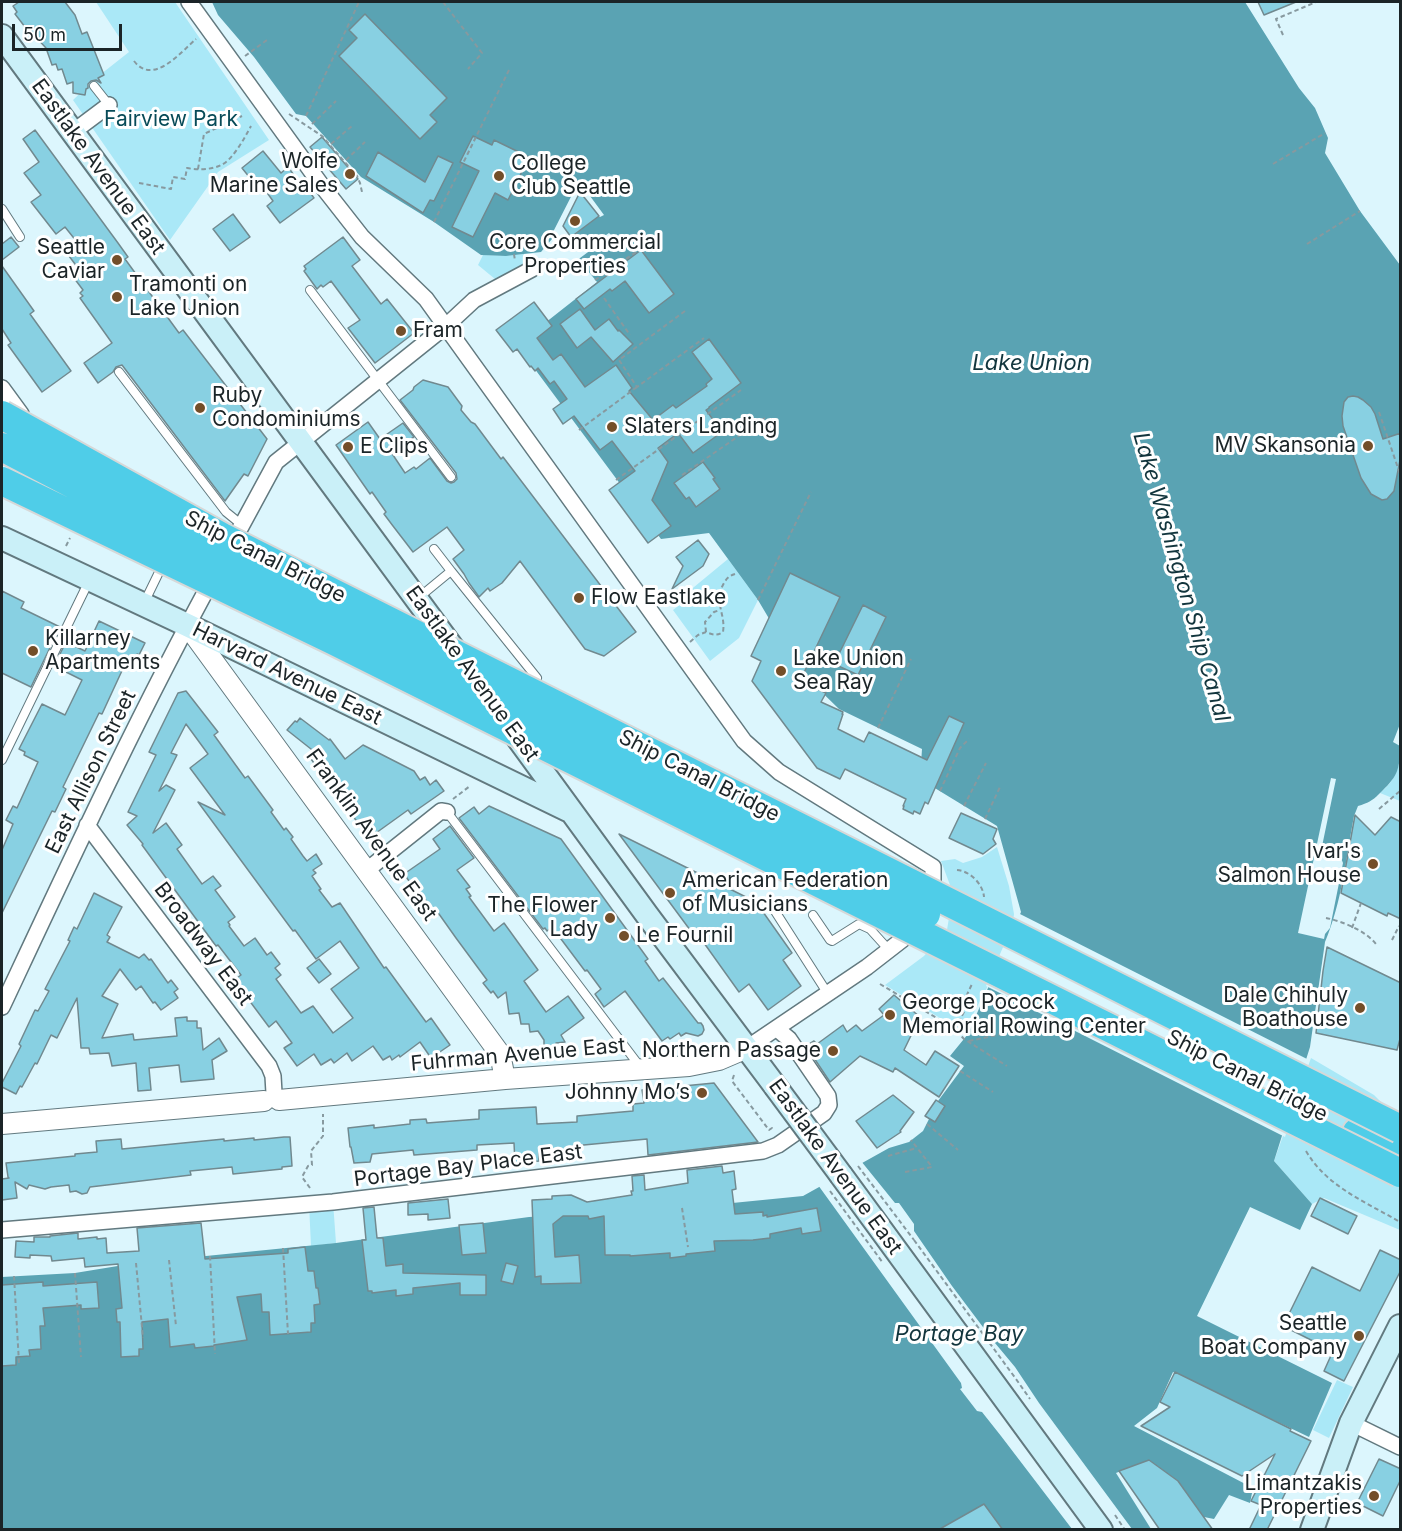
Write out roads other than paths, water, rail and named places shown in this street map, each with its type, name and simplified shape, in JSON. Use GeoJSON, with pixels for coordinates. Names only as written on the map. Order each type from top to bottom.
{"type":"FeatureCollection","features":[{"type":"Feature","properties":{"kind":"highway","name":"Ship Canal Bridge"},"geometry":{"type":"LineString","coordinates":[[11,415],[222,537],[1401,1129]]}},
{"type":"Feature","properties":{"kind":"highway","name":"Ship Canal Bridge"},"geometry":{"type":"LineString","coordinates":[[2,447],[174,537],[1401,1154]]}},
{"type":"Feature","properties":{"kind":"highway","name":"Ship Canal Bridge"},"geometry":{"type":"LineString","coordinates":[[5,484],[343,646],[1401,1173]]}},
{"type":"Feature","properties":{"kind":"main road","name":"Eastlake Avenue East"},"geometry":{"type":"LineString","coordinates":[[2,36],[942,1313],[1107,1520]]}},
{"type":"Feature","properties":{"kind":"main road","name":"Harvard Avenue East"},"geometry":{"type":"LineString","coordinates":[[2,538],[572,812]]}},
{"type":"Feature","properties":{"kind":"main road"},"geometry":{"type":"LineString","coordinates":[[1312,1530],[1351,1423],[1401,1326]]}},
{"type":"Feature","properties":{"kind":"street"},"geometry":{"type":"LineString","coordinates":[[189,2],[321,186],[362,237],[426,299],[446,326]]}},
{"type":"Feature","properties":{"kind":"street"},"geometry":{"type":"LineString","coordinates":[[73,132],[109,105]]}},
{"type":"Feature","properties":{"kind":"street","name":"East Allison Street"},"geometry":{"type":"LineString","coordinates":[[2,1007],[87,825],[187,625],[273,466],[446,326],[474,300],[532,269]]}},
{"type":"Feature","properties":{"kind":"street","name":"Fuhrman Avenue East"},"geometry":{"type":"LineString","coordinates":[[2,1124],[272,1098],[704,1064],[747,1048],[777,1029],[932,917],[933,867],[778,772],[744,741],[446,326]]}},
{"type":"Feature","properties":{"kind":"street"},"geometry":{"type":"LineString","coordinates":[[2,388],[11,415]]}},
{"type":"Feature","properties":{"kind":"street","name":"Franklin Avenue East"},"geometry":{"type":"LineString","coordinates":[[187,625],[500,1054],[505,1079]]}},
{"type":"Feature","properties":{"kind":"street"},"geometry":{"type":"LineString","coordinates":[[367,870],[441,811],[447,812]]}},
{"type":"Feature","properties":{"kind":"street","name":"Broadway East"},"geometry":{"type":"LineString","coordinates":[[87,825],[269,1066],[273,1076],[272,1098]]}},
{"type":"Feature","properties":{"kind":"street","name":"Portage Bay Place East"},"geometry":{"type":"LineString","coordinates":[[2,1230],[333,1202],[763,1151],[782,1143],[824,1113],[829,1105],[828,1096],[789,1039],[777,1029]]}},
{"type":"Feature","properties":{"kind":"street"},"geometry":{"type":"LineString","coordinates":[[1351,1423],[1401,1448]]}},
{"type":"Feature","properties":{"kind":"lane"},"geometry":{"type":"LineString","coordinates":[[94,86],[109,105]]}},
{"type":"Feature","properties":{"kind":"lane"},"geometry":{"type":"LineString","coordinates":[[2,209],[20,237]]}},
{"type":"Feature","properties":{"kind":"lane"},"geometry":{"type":"LineString","coordinates":[[310,290],[452,477]]}},
{"type":"Feature","properties":{"kind":"lane"},"geometry":{"type":"LineString","coordinates":[[119,372],[226,512],[242,525]]}},
{"type":"Feature","properties":{"kind":"lane"},"geometry":{"type":"LineString","coordinates":[[108,466],[146,489],[167,517],[170,530],[169,540]]}},
{"type":"Feature","properties":{"kind":"lane"},"geometry":{"type":"LineString","coordinates":[[434,549],[537,678],[502,715]]}},
{"type":"Feature","properties":{"kind":"lane"},"geometry":{"type":"LineString","coordinates":[[143,604],[161,568],[167,550]]}},
{"type":"Feature","properties":{"kind":"lane"},"geometry":{"type":"LineString","coordinates":[[417,599],[451,571]]}},
{"type":"Feature","properties":{"kind":"lane"},"geometry":{"type":"LineString","coordinates":[[2,760],[90,579]]}},
{"type":"Feature","properties":{"kind":"lane"},"geometry":{"type":"LineString","coordinates":[[447,812],[642,1069]]}},
{"type":"Feature","properties":{"kind":"lane"},"geometry":{"type":"LineString","coordinates":[[773,908],[828,994]]}},
{"type":"Feature","properties":{"kind":"lane"},"geometry":{"type":"LineString","coordinates":[[813,915],[832,941],[859,924],[870,929],[889,950]]}},
{"type":"Feature","properties":{"kind":"water","name":"Lake Union"},"geometry":{"type":"Polygon","coordinates":[[[212,2],[1245,2],[1299,88],[1315,108],[1328,138],[1325,153],[1360,211],[1400,265],[1400,724],[1393,742],[1400,746],[1398,768],[1390,783],[1372,800],[1358,806],[1354,816],[1340,896],[1325,942],[1310,1047],[1274,1161],[1312,1204],[1300,1230],[1250,1207],[1197,1316],[1332,1383],[1309,1437],[1173,1372],[1157,1408],[1134,1426],[1253,1488],[1250,1503],[1229,1495],[1214,1519],[1204,1517],[1178,1481],[1149,1460],[1116,1473],[1151,1529],[2,1530],[2,1277],[75,1273],[136,1263],[336,1243],[529,1217],[682,1208],[803,1196],[889,1148],[909,1142],[923,1131],[938,1101],[964,1066],[950,1056],[968,1034],[1021,912],[997,826],[920,779],[922,749],[839,709],[800,671],[758,600],[709,533],[661,539],[517,345],[597,282],[557,233],[541,252],[506,256],[481,255],[434,222],[361,177],[306,116],[296,114],[254,57],[218,15],[212,2]]]}},
{"type":"Feature","properties":{"kind":"place","name":"Wolfe Marine Sales"},"geometry":{"type":"Point","coordinates":[350,174]}},
{"type":"Feature","properties":{"kind":"place","name":"College Club Seattle"},"geometry":{"type":"Point","coordinates":[499,176]}},
{"type":"Feature","properties":{"kind":"place","name":"Core Commercial Properties"},"geometry":{"type":"Point","coordinates":[575,221]}},
{"type":"Feature","properties":{"kind":"place","name":"Seattle Caviar"},"geometry":{"type":"Point","coordinates":[117,260]}},
{"type":"Feature","properties":{"kind":"place","name":"Tramonti on Lake Union"},"geometry":{"type":"Point","coordinates":[117,297]}},
{"type":"Feature","properties":{"kind":"place","name":"Fram"},"geometry":{"type":"Point","coordinates":[401,331]}},
{"type":"Feature","properties":{"kind":"place","name":"Ruby Condominiums"},"geometry":{"type":"Point","coordinates":[200,408]}},
{"type":"Feature","properties":{"kind":"place","name":"Slaters Landing"},"geometry":{"type":"Point","coordinates":[612,427]}},
{"type":"Feature","properties":{"kind":"place","name":"MV Skansonia"},"geometry":{"type":"Point","coordinates":[1368,446]}},
{"type":"Feature","properties":{"kind":"place","name":"E Clips"},"geometry":{"type":"Point","coordinates":[348,447]}},
{"type":"Feature","properties":{"kind":"place","name":"Flow Eastlake"},"geometry":{"type":"Point","coordinates":[579,598]}},
{"type":"Feature","properties":{"kind":"place","name":"Killarney Apartments"},"geometry":{"type":"Point","coordinates":[33,651]}},
{"type":"Feature","properties":{"kind":"place","name":"Lake Union Sea Ray"},"geometry":{"type":"Point","coordinates":[781,671]}},
{"type":"Feature","properties":{"kind":"place","name":"Ivar's Salmon House"},"geometry":{"type":"Point","coordinates":[1373,864]}},
{"type":"Feature","properties":{"kind":"place","name":"American Federation of Musicians"},"geometry":{"type":"Point","coordinates":[670,893]}},
{"type":"Feature","properties":{"kind":"place","name":"The Flower Lady"},"geometry":{"type":"Point","coordinates":[610,918]}},
{"type":"Feature","properties":{"kind":"place","name":"Le Fournil"},"geometry":{"type":"Point","coordinates":[624,936]}},
{"type":"Feature","properties":{"kind":"place","name":"Dale Chihuly Boathouse"},"geometry":{"type":"Point","coordinates":[1360,1008]}},
{"type":"Feature","properties":{"kind":"place","name":"George Pocock Memorial Rowing Center"},"geometry":{"type":"Point","coordinates":[890,1015]}},
{"type":"Feature","properties":{"kind":"place","name":"Northern Passage"},"geometry":{"type":"Point","coordinates":[833,1051]}},
{"type":"Feature","properties":{"kind":"place","name":"Johnny Mo’s"},"geometry":{"type":"Point","coordinates":[702,1093]}},
{"type":"Feature","properties":{"kind":"place","name":"Seattle Boat Company"},"geometry":{"type":"Point","coordinates":[1359,1336]}},
{"type":"Feature","properties":{"kind":"place","name":"Limantzakis Properties"},"geometry":{"type":"Point","coordinates":[1374,1496]}},
{"type":"Feature","properties":{"kind":"park label","name":"Fairview Park"},"geometry":{"type":"Point","coordinates":[171,120]}},
{"type":"Feature","properties":{"kind":"water label","name":"Lake Washington Ship Canal"},"geometry":{"type":"Point","coordinates":[1181,577]}},
{"type":"Feature","properties":{"kind":"water label","name":"Portage Bay"},"geometry":{"type":"Point","coordinates":[959,1334]}}]}
